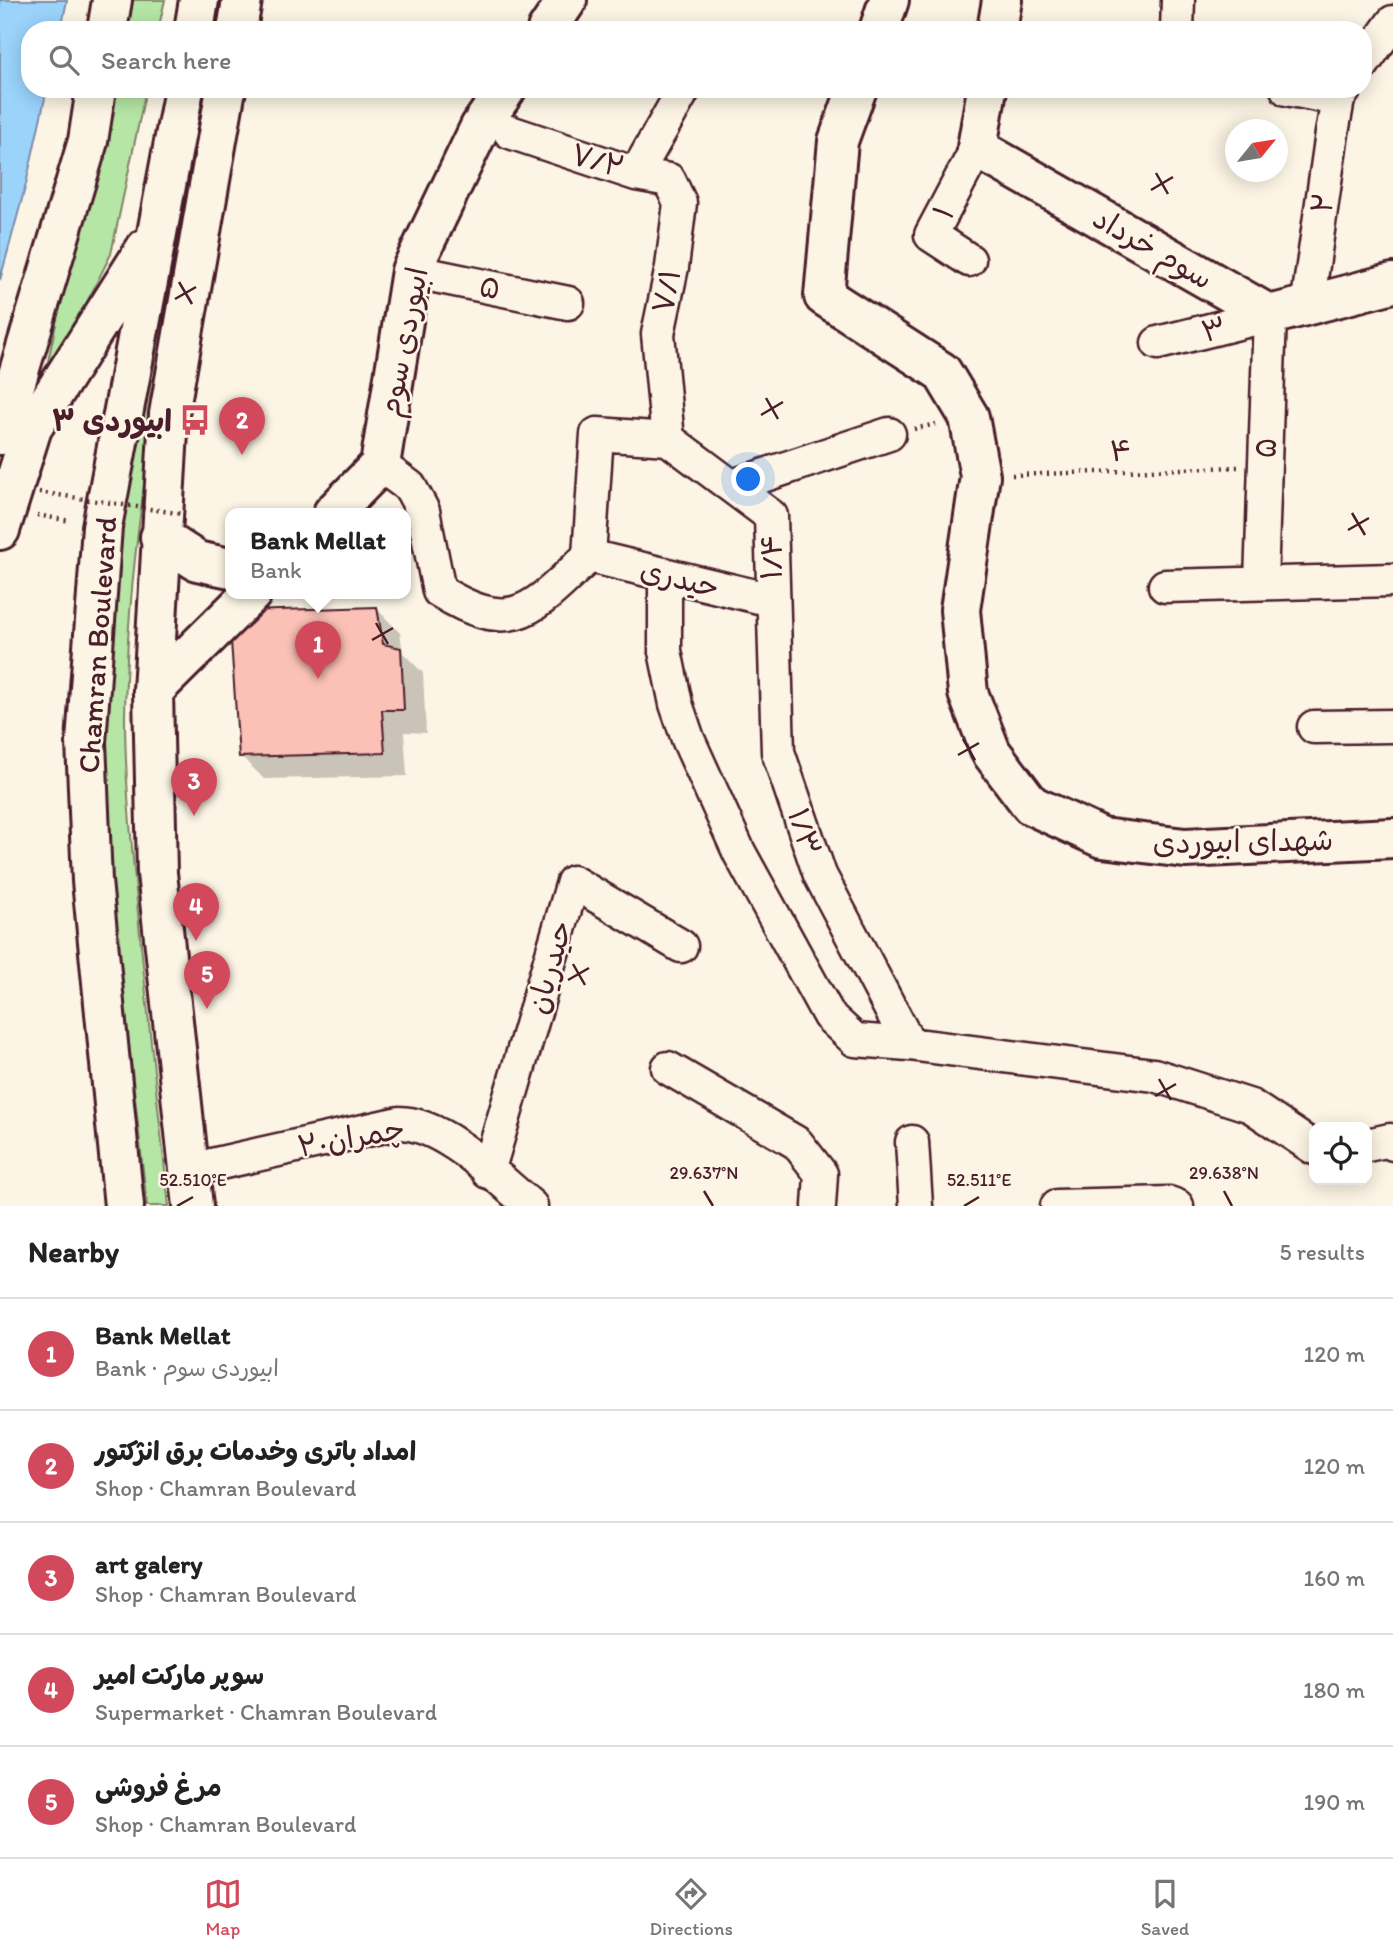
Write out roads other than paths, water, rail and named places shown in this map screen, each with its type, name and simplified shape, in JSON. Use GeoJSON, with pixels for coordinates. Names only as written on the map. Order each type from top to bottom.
{"type":"FeatureCollection","features":[{"type":"Feature","properties":{"kind":"main road"},"geometry":{"type":"LineString","coordinates":[[108,21],[112,0]]}},
{"type":"Feature","properties":{"kind":"main road"},"geometry":{"type":"LineString","coordinates":[[196,21],[199,0]]}},
{"type":"Feature","properties":{"kind":"main road"},"geometry":{"type":"LineString","coordinates":[[238,21],[242,0]]}},
{"type":"Feature","properties":{"kind":"main road"},"geometry":{"type":"LineString","coordinates":[[553,21],[567,0]]}},
{"type":"Feature","properties":{"kind":"main road"},"geometry":{"type":"LineString","coordinates":[[881,21],[889,0]]}},
{"type":"Feature","properties":{"kind":"main road"},"geometry":{"type":"LineString","coordinates":[[998,21],[1002,0]]}},
{"type":"Feature","properties":{"kind":"main road"},"geometry":{"type":"LineString","coordinates":[[0,435],[88,141],[95,98]]}},
{"type":"Feature","properties":{"kind":"main road","name":"Chamran Boulevard"},"geometry":{"type":"LineString","coordinates":[[124,1206],[92,881],[86,742],[102,527],[182,98]]}},
{"type":"Feature","properties":{"kind":"main road","name":"Chamran Boulevard"},"geometry":{"type":"LineString","coordinates":[[191,1188],[157,873],[153,691],[171,526],[169,414],[224,98]]}},
{"type":"Feature","properties":{"kind":"main road","name":"ابیوردی سوم"},"geometry":{"type":"LineString","coordinates":[[380,465],[411,271],[480,127],[500,98]]}},
{"type":"Feature","properties":{"kind":"main road","name":"شهدای ابیوردی"},"geometry":{"type":"LineString","coordinates":[[854,98],[838,141],[824,296],[942,372],[969,416],[980,476],[960,610],[968,693],[991,752],[1031,805],[1102,838],[1185,848],[1393,838]]}},
{"type":"Feature","properties":{"kind":"main road"},"geometry":{"type":"LineString","coordinates":[[977,148],[985,98]]}},
{"type":"Feature","properties":{"kind":"main road","name":"سوم خرداد"},"geometry":{"type":"LineString","coordinates":[[977,148],[1269,315]]}},
{"type":"Feature","properties":{"kind":"main road"},"geometry":{"type":"LineString","coordinates":[[12,511],[32,428],[157,232]]}},
{"type":"Feature","properties":{"kind":"main road"},"geometry":{"type":"LineString","coordinates":[[1269,315],[1393,283]]}},
{"type":"Feature","properties":{"kind":"main road"},"geometry":{"type":"LineString","coordinates":[[338,508],[380,465]]}},
{"type":"Feature","properties":{"kind":"main road"},"geometry":{"type":"LineString","coordinates":[[171,526],[197,561],[225,567]]}},
{"type":"Feature","properties":{"kind":"main road"},"geometry":{"type":"LineString","coordinates":[[153,691],[247,599]]}},
{"type":"Feature","properties":{"kind":"street"},"geometry":{"type":"LineString","coordinates":[[1177,21],[1178,0]]}},
{"type":"Feature","properties":{"kind":"street"},"geometry":{"type":"LineString","coordinates":[[1372,51],[1393,22]]}},
{"type":"Feature","properties":{"kind":"street","name":"۷/۲"},"geometry":{"type":"LineString","coordinates":[[510,132],[636,174],[679,98]]}},
{"type":"Feature","properties":{"kind":"street","name":"۲"},"geometry":{"type":"LineString","coordinates":[[1307,307],[1341,98]]}},
{"type":"Feature","properties":{"kind":"street","name":"۱"},"geometry":{"type":"LineString","coordinates":[[969,260],[931,234],[977,148]]}},
{"type":"Feature","properties":{"kind":"street","name":"۷/۱"},"geometry":{"type":"LineString","coordinates":[[636,174],[669,180],[680,203],[672,267],[658,334],[668,439]]}},
{"type":"Feature","properties":{"kind":"street","name":"۵"},"geometry":{"type":"LineString","coordinates":[[411,271],[568,303]]}},
{"type":"Feature","properties":{"kind":"street","name":"۵"},"geometry":{"type":"LineString","coordinates":[[1261,582],[1269,315]]}},
{"type":"Feature","properties":{"kind":"street","name":"۳"},"geometry":{"type":"LineString","coordinates":[[1158,343],[1269,315]]}},
{"type":"Feature","properties":{"kind":"street"},"geometry":{"type":"LineString","coordinates":[[380,465],[411,487],[423,511],[439,591],[468,609],[499,615],[531,609],[589,556],[597,434],[668,439]]}},
{"type":"Feature","properties":{"kind":"street"},"geometry":{"type":"LineString","coordinates":[[732,486],[889,434]]}},
{"type":"Feature","properties":{"kind":"street","name":"۱/۴"},"geometry":{"type":"LineString","coordinates":[[668,439],[771,516],[771,600]]}},
{"type":"Feature","properties":{"kind":"street","name":"حیدری"},"geometry":{"type":"LineString","coordinates":[[589,556],[771,600]]}},
{"type":"Feature","properties":{"kind":"street"},"geometry":{"type":"LineString","coordinates":[[665,574],[665,651],[676,704],[699,764],[748,869],[830,1016],[843,1032],[855,1040],[909,1044],[1154,1074],[1251,1106],[1309,1145]]}},
{"type":"Feature","properties":{"kind":"street"},"geometry":{"type":"LineString","coordinates":[[1165,586],[1393,580]]}},
{"type":"Feature","properties":{"kind":"street","name":"۱/۳"},"geometry":{"type":"LineString","coordinates":[[771,600],[778,751],[820,875],[909,1044]]}},
{"type":"Feature","properties":{"kind":"street"},"geometry":{"type":"LineString","coordinates":[[1314,727],[1393,726]]}},
{"type":"Feature","properties":{"kind":"street","name":"حیدریان"},"geometry":{"type":"LineString","coordinates":[[488,1172],[573,882],[681,946]]}},
{"type":"Feature","properties":{"kind":"street"},"geometry":{"type":"LineString","coordinates":[[668,1068],[797,1143],[821,1174],[819,1206]]}},
{"type":"Feature","properties":{"kind":"street","name":"چمران۲۰"},"geometry":{"type":"LineString","coordinates":[[191,1188],[399,1123],[411,1123],[434,1131],[531,1206]]}},
{"type":"Feature","properties":{"kind":"street"},"geometry":{"type":"LineString","coordinates":[[1372,1145],[1390,1140],[1393,1144]]}},
{"type":"Feature","properties":{"kind":"street"},"geometry":{"type":"LineString","coordinates":[[912,1142],[916,1206]]}},
{"type":"Feature","properties":{"kind":"street"},"geometry":{"type":"LineString","coordinates":[[1057,1206],[1169,1203],[1177,1206]]}},
{"type":"Feature","properties":{"kind":"water"},"geometry":{"type":"Polygon","coordinates":[[[0,0],[67,0],[63,21],[21,21],[21,98],[45,98],[26,184],[0,280],[0,0]]]}},
{"type":"Feature","properties":{"kind":"place","name":"ابیوردی ۳"},"geometry":{"type":"Point","coordinates":[195,420]}},
{"type":"Feature","properties":{"kind":"place","name":"امداد باتری وخدمات برق انژکتور"},"geometry":{"type":"Point","coordinates":[242,455]}},
{"type":"Feature","properties":{"kind":"place","name":"Bank Mellat"},"geometry":{"type":"Point","coordinates":[318,679]}},
{"type":"Feature","properties":{"kind":"place","name":"art galery"},"geometry":{"type":"Point","coordinates":[194,816]}},
{"type":"Feature","properties":{"kind":"place","name":"سوپر مارکت امیر"},"geometry":{"type":"Point","coordinates":[196,941]}},
{"type":"Feature","properties":{"kind":"place","name":"مرغ فروشی"},"geometry":{"type":"Point","coordinates":[207,1009]}}]}
